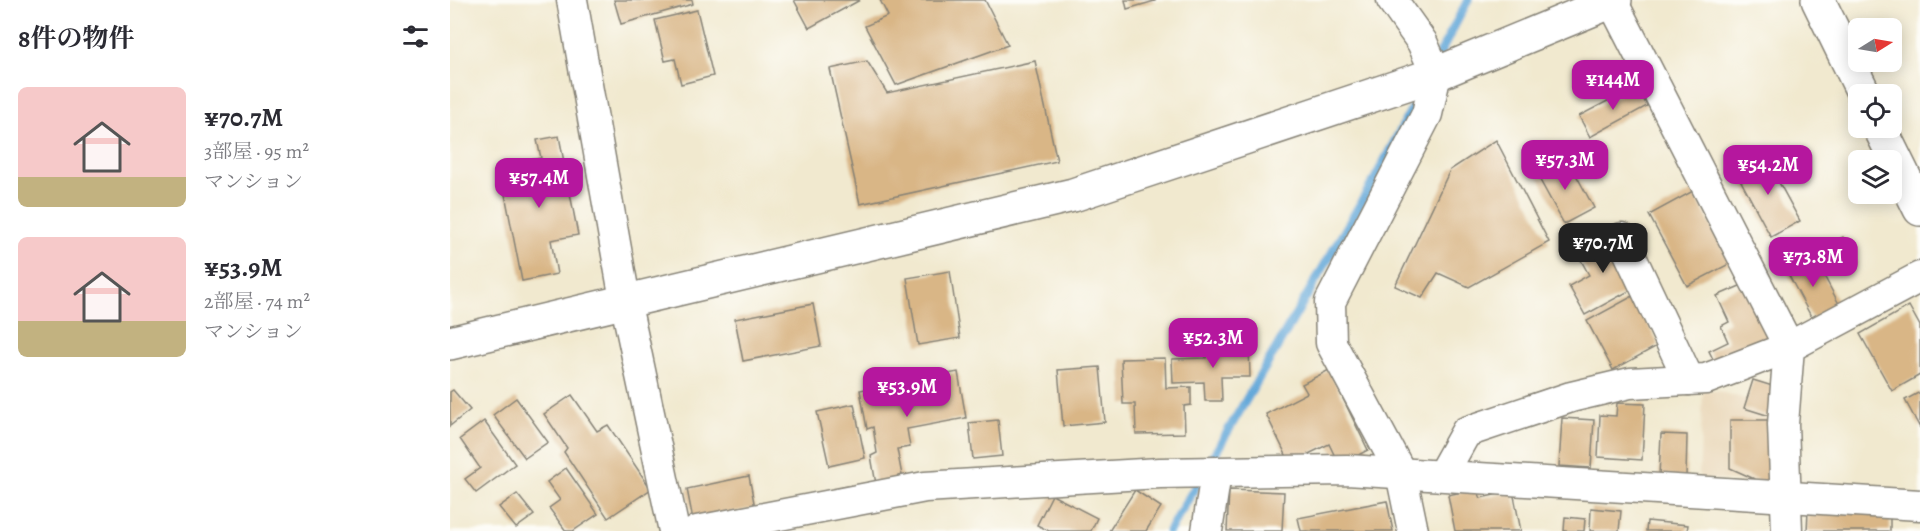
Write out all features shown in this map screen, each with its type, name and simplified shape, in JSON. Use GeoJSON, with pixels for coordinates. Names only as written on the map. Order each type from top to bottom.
{"type":"FeatureCollection","features":[{"type":"Feature","properties":{"kind":"street"},"geometry":{"type":"LineString","coordinates":[[572,0],[625,300],[674,531]]}},
{"type":"Feature","properties":{"kind":"street"},"geometry":{"type":"LineString","coordinates":[[1392,0],[1422,42],[1436,74],[1427,114],[1330,302],[1330,343],[1401,473],[1413,531]]}},
{"type":"Feature","properties":{"kind":"street"},"geometry":{"type":"LineString","coordinates":[[1818,0],[1859,84]]}},
{"type":"Feature","properties":{"kind":"street"},"geometry":{"type":"LineString","coordinates":[[450,343],[1073,195],[1436,74],[1614,1],[1789,348],[1783,424],[1786,531]]}},
{"type":"Feature","properties":{"kind":"street"},"geometry":{"type":"LineString","coordinates":[[1885,138],[1920,209]]}},
{"type":"Feature","properties":{"kind":"street"},"geometry":{"type":"LineString","coordinates":[[1622,238],[1689,380]]}},
{"type":"Feature","properties":{"kind":"street"},"geometry":{"type":"LineString","coordinates":[[1442,475],[1466,432],[1571,397],[1630,384],[1706,379],[1789,348],[1920,277]]}},
{"type":"Feature","properties":{"kind":"street"},"geometry":{"type":"LineString","coordinates":[[697,531],[925,487],[1160,473],[1347,470],[1920,506]]}},
{"type":"Feature","properties":{"kind":"street"},"geometry":{"type":"LineString","coordinates":[[1207,531],[1216,473]]}},
{"type":"Feature","properties":{"kind":"shaded area"},"geometry":{"type":"Polygon","coordinates":[[[1703,391],[1717,391],[1777,408],[1774,483],[1699,479],[1703,391]]]}},
{"type":"Feature","properties":{"kind":"building"},"geometry":{"type":"Polygon","coordinates":[[[614,0],[692,0],[693,4],[621,24],[614,0]]]}},
{"type":"Feature","properties":{"kind":"building"},"geometry":{"type":"Polygon","coordinates":[[[794,0],[860,0],[809,28],[794,0]]]}},
{"type":"Feature","properties":{"kind":"building"},"geometry":{"type":"Polygon","coordinates":[[[880,0],[985,0],[1008,45],[896,85],[865,26],[888,16],[880,0]]]}},
{"type":"Feature","properties":{"kind":"building"},"geometry":{"type":"Polygon","coordinates":[[[1125,0],[1154,0],[1155,1],[1127,9],[1125,0]]]}},
{"type":"Feature","properties":{"kind":"building"},"geometry":{"type":"Polygon","coordinates":[[[697,10],[713,76],[681,84],[675,59],[665,61],[655,20],[697,10]]]}},
{"type":"Feature","properties":{"kind":"building"},"geometry":{"type":"Polygon","coordinates":[[[867,61],[887,93],[1035,61],[1057,161],[860,204],[830,69],[867,61]]]}},
{"type":"Feature","properties":{"kind":"building"},"geometry":{"type":"Polygon","coordinates":[[[1636,86],[1647,106],[1590,137],[1579,116],[1636,86]]]}},
{"type":"Feature","properties":{"kind":"building"},"geometry":{"type":"Polygon","coordinates":[[[559,136],[578,235],[551,240],[557,274],[522,281],[502,179],[509,178],[507,164],[541,158],[537,140],[559,136]]]}},
{"type":"Feature","properties":{"kind":"building"},"geometry":{"type":"Polygon","coordinates":[[[1496,140],[1549,242],[1469,287],[1438,273],[1422,298],[1395,286],[1450,170],[1496,140]]]}},
{"type":"Feature","properties":{"kind":"building"},"geometry":{"type":"Polygon","coordinates":[[[1764,155],[1800,221],[1771,237],[1735,170],[1764,155]]]}},
{"type":"Feature","properties":{"kind":"building"},"geometry":{"type":"Polygon","coordinates":[[[1555,159],[1559,167],[1569,162],[1594,208],[1564,224],[1535,171],[1555,159]]]}},
{"type":"Feature","properties":{"kind":"building"},"geometry":{"type":"Polygon","coordinates":[[[1693,191],[1731,263],[1687,286],[1649,215],[1693,191]]]}},
{"type":"Feature","properties":{"kind":"building"},"geometry":{"type":"Polygon","coordinates":[[[1611,232],[1640,285],[1585,315],[1569,286],[1589,275],[1576,251],[1611,232]]]}},
{"type":"Feature","properties":{"kind":"building"},"geometry":{"type":"Polygon","coordinates":[[[1843,237],[1857,264],[1839,273],[1826,246],[1843,237]]]}},
{"type":"Feature","properties":{"kind":"building"},"geometry":{"type":"Polygon","coordinates":[[[1813,255],[1840,306],[1813,320],[1786,270],[1813,255]]]}},
{"type":"Feature","properties":{"kind":"building"},"geometry":{"type":"Polygon","coordinates":[[[950,271],[960,338],[918,345],[907,278],[950,271]]]}},
{"type":"Feature","properties":{"kind":"building"},"geometry":{"type":"Polygon","coordinates":[[[1749,282],[1774,338],[1719,371],[1709,351],[1728,342],[1721,326],[1729,322],[1717,296],[1749,282]]]}},
{"type":"Feature","properties":{"kind":"building"},"geometry":{"type":"Polygon","coordinates":[[[1633,296],[1659,345],[1613,370],[1587,321],[1633,296]]]}},
{"type":"Feature","properties":{"kind":"building"},"geometry":{"type":"Polygon","coordinates":[[[813,304],[821,346],[743,361],[735,319],[813,304]]]}},
{"type":"Feature","properties":{"kind":"building"},"geometry":{"type":"Polygon","coordinates":[[[1909,306],[1920,326],[1920,375],[1892,391],[1860,334],[1909,306]]]}},
{"type":"Feature","properties":{"kind":"building"},"geometry":{"type":"Polygon","coordinates":[[[1249,345],[1250,377],[1221,377],[1222,401],[1205,401],[1204,382],[1173,383],[1172,359],[1206,358],[1206,347],[1249,345]]]}},
{"type":"Feature","properties":{"kind":"building"},"geometry":{"type":"Polygon","coordinates":[[[1165,358],[1166,388],[1191,387],[1191,405],[1184,406],[1185,433],[1136,434],[1135,404],[1123,404],[1121,359],[1165,358]]]}},
{"type":"Feature","properties":{"kind":"building"},"geometry":{"type":"Polygon","coordinates":[[[1100,367],[1105,422],[1063,426],[1058,370],[1100,367]]]}},
{"type":"Feature","properties":{"kind":"building"},"geometry":{"type":"Polygon","coordinates":[[[1329,370],[1368,450],[1339,465],[1329,444],[1290,463],[1266,414],[1307,393],[1302,384],[1329,370]]]}},
{"type":"Feature","properties":{"kind":"building"},"geometry":{"type":"Polygon","coordinates":[[[958,372],[966,418],[907,429],[910,447],[897,449],[904,486],[877,490],[871,456],[877,453],[873,427],[867,429],[860,390],[958,372]]]}},
{"type":"Feature","properties":{"kind":"building"},"geometry":{"type":"Polygon","coordinates":[[[1753,380],[1782,389],[1773,417],[1744,408],[1753,380]]]}},
{"type":"Feature","properties":{"kind":"building"},"geometry":{"type":"Polygon","coordinates":[[[453,390],[470,410],[450,426],[450,392],[453,390]]]}},
{"type":"Feature","properties":{"kind":"building"},"geometry":{"type":"Polygon","coordinates":[[[1920,392],[1920,428],[1905,400],[1920,392]]]}},
{"type":"Feature","properties":{"kind":"building"},"geometry":{"type":"Polygon","coordinates":[[[572,395],[597,431],[608,425],[651,489],[608,518],[564,452],[567,448],[544,414],[572,395]]]}},
{"type":"Feature","properties":{"kind":"building"},"geometry":{"type":"Polygon","coordinates":[[[516,398],[548,442],[525,458],[493,415],[516,398]]]}},
{"type":"Feature","properties":{"kind":"building"},"geometry":{"type":"Polygon","coordinates":[[[1617,403],[1645,404],[1642,460],[1598,457],[1600,415],[1616,416],[1617,403]]]}},
{"type":"Feature","properties":{"kind":"building"},"geometry":{"type":"Polygon","coordinates":[[[854,404],[865,458],[829,466],[817,412],[854,404]]]}},
{"type":"Feature","properties":{"kind":"building"},"geometry":{"type":"Polygon","coordinates":[[[1562,418],[1594,420],[1591,468],[1559,466],[1562,418]]]}},
{"type":"Feature","properties":{"kind":"building"},"geometry":{"type":"Polygon","coordinates":[[[998,420],[1002,456],[973,459],[969,423],[998,420]]]}},
{"type":"Feature","properties":{"kind":"building"},"geometry":{"type":"Polygon","coordinates":[[[1730,420],[1772,420],[1770,486],[1730,468],[1730,420]]]}},
{"type":"Feature","properties":{"kind":"building"},"geometry":{"type":"Polygon","coordinates":[[[484,421],[515,464],[476,493],[465,479],[480,468],[460,439],[484,421]]]}},
{"type":"Feature","properties":{"kind":"building"},"geometry":{"type":"Polygon","coordinates":[[[1661,434],[1687,435],[1686,477],[1659,476],[1661,434]]]}},
{"type":"Feature","properties":{"kind":"building"},"geometry":{"type":"Polygon","coordinates":[[[566,468],[598,514],[573,531],[566,531],[549,508],[560,500],[547,482],[566,468]]]}},
{"type":"Feature","properties":{"kind":"building"},"geometry":{"type":"Polygon","coordinates":[[[749,476],[755,508],[693,520],[687,489],[749,476]]]}},
{"type":"Feature","properties":{"kind":"building"},"geometry":{"type":"Polygon","coordinates":[[[1476,489],[1481,498],[1513,491],[1521,531],[1455,531],[1448,495],[1476,489]]]}},
{"type":"Feature","properties":{"kind":"building"},"geometry":{"type":"Polygon","coordinates":[[[1135,490],[1161,507],[1146,531],[1109,531],[1135,490]]]}},
{"type":"Feature","properties":{"kind":"building"},"geometry":{"type":"Polygon","coordinates":[[[1229,490],[1284,492],[1282,531],[1227,531],[1229,490]]]}},
{"type":"Feature","properties":{"kind":"building"},"geometry":{"type":"Polygon","coordinates":[[[517,494],[534,515],[516,528],[499,507],[517,494]]]}},
{"type":"Feature","properties":{"kind":"building"},"geometry":{"type":"Polygon","coordinates":[[[1052,495],[1097,518],[1091,531],[1049,531],[1037,525],[1052,495]]]}},
{"type":"Feature","properties":{"kind":"building"},"geometry":{"type":"Polygon","coordinates":[[[1387,501],[1393,531],[1301,531],[1298,518],[1387,501]]]}},
{"type":"Feature","properties":{"kind":"building"},"geometry":{"type":"Polygon","coordinates":[[[1591,508],[1621,511],[1619,531],[1590,531],[1591,508]]]}},
{"type":"Feature","properties":{"kind":"building"},"geometry":{"type":"Polygon","coordinates":[[[1808,510],[1890,513],[1890,531],[1807,531],[1808,510]]]}},
{"type":"Feature","properties":{"kind":"building"},"geometry":{"type":"Polygon","coordinates":[[[1565,517],[1585,519],[1584,531],[1564,531],[1565,517]]]}},
{"type":"Feature","properties":{"kind":"building"},"geometry":{"type":"Polygon","coordinates":[[[1647,521],[1688,525],[1687,531],[1646,531],[1647,521]]]}},
{"type":"Feature","properties":{"kind":"waterway"},"geometry":{"type":"LineString","coordinates":[[1437,59],[1468,0]]}},
{"type":"Feature","properties":{"kind":"waterway"},"geometry":{"type":"LineString","coordinates":[[1207,467],[1376,177],[1420,93]]}},
{"type":"Feature","properties":{"kind":"waterway"},"geometry":{"type":"LineString","coordinates":[[1169,531],[1200,479]]}}]}
